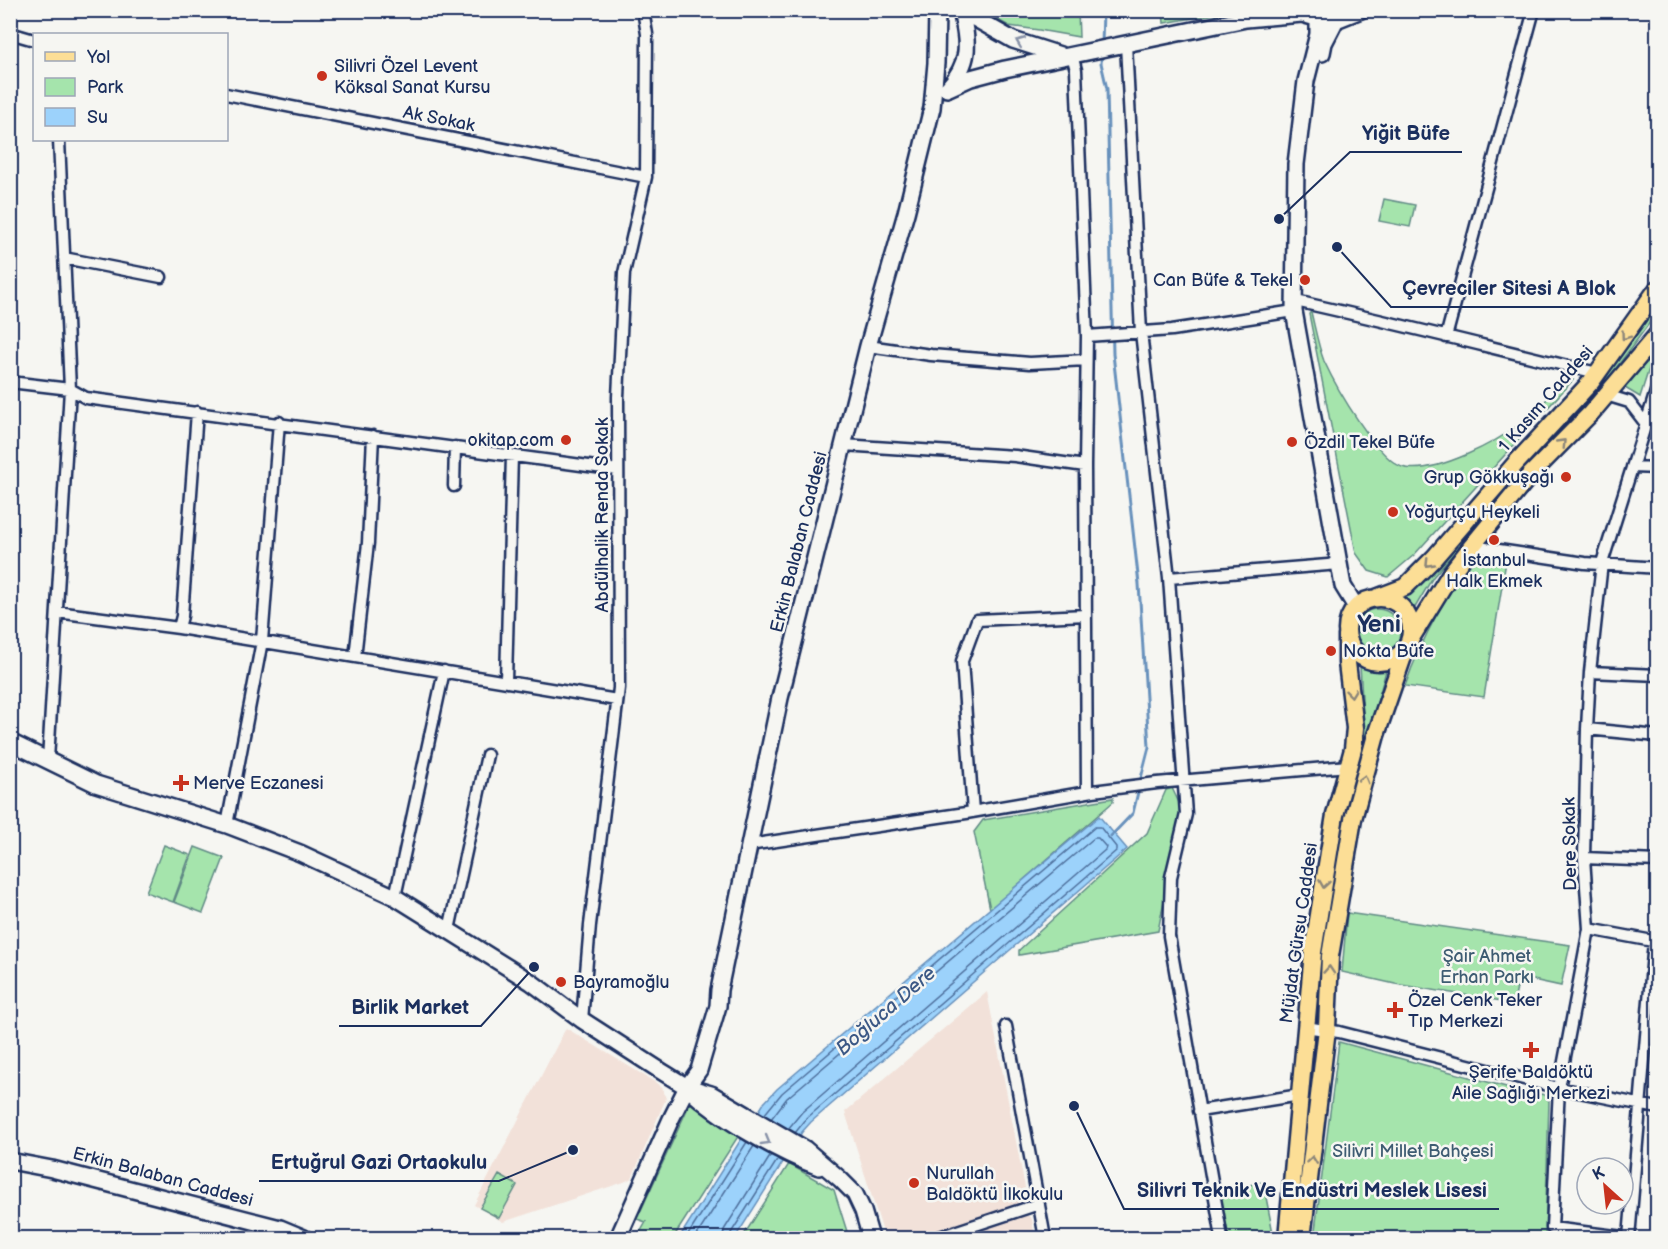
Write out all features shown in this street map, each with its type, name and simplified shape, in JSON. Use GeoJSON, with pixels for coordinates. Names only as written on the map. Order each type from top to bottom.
{"type":"FeatureCollection","features":[{"type":"Feature","properties":{"kind":"main road","name":"1 Kasım Caddesi"},"geometry":{"type":"LineString","coordinates":[[1376,598],[1405,587],[1434,558],[1597,374],[1658,288]]}},
{"type":"Feature","properties":{"kind":"main road"},"geometry":{"type":"LineString","coordinates":[[1408,643],[1412,627],[1404,609],[1396,602],[1376,598],[1365,601],[1350,615],[1347,634],[1350,645],[1357,654],[1377,663],[1388,662],[1398,657],[1408,643],[1451,573],[1472,546],[1530,475],[1606,395],[1658,334]]}},
{"type":"Feature","properties":{"kind":"main road","name":"Müjdat Gürsu Caddesi"},"geometry":{"type":"LineString","coordinates":[[1287,1239],[1313,952],[1335,815],[1353,749],[1356,728],[1347,663],[1347,634]]}},
{"type":"Feature","properties":{"kind":"main road","name":"Müjdat Gürsu Caddesi"},"geometry":{"type":"LineString","coordinates":[[1302,1239],[1327,1029],[1330,956],[1353,819],[1376,735],[1408,643]]}},
{"type":"Feature","properties":{"kind":"street","name":"Abdülhalik Renda Sokak"},"geometry":{"type":"LineString","coordinates":[[582,1020],[590,925],[617,700],[618,397],[624,273],[646,177],[647,34],[643,10]]}},
{"type":"Feature","properties":{"kind":"street"},"geometry":{"type":"LineString","coordinates":[[949,88],[971,78],[1005,69],[1246,19],[1277,10]]}},
{"type":"Feature","properties":{"kind":"street"},"geometry":{"type":"LineString","coordinates":[[1246,19],[1302,14],[1318,15],[1331,22],[1339,15],[1361,10]]}},
{"type":"Feature","properties":{"kind":"street"},"geometry":{"type":"LineString","coordinates":[[1446,337],[1534,10]]}},
{"type":"Feature","properties":{"kind":"street"},"geometry":{"type":"LineString","coordinates":[[965,12],[1013,40],[1057,55],[1072,55]]}},
{"type":"Feature","properties":{"kind":"street","name":"Erkin Balaban Caddesi"},"geometry":{"type":"LineString","coordinates":[[932,108],[939,96],[949,88],[967,56],[965,12]]}},
{"type":"Feature","properties":{"kind":"street","name":"Erkin Balaban Caddesi"},"geometry":{"type":"LineString","coordinates":[[618,1239],[687,1087],[690,1067],[719,990],[780,698],[868,346],[906,213],[932,108],[937,47],[935,14]]}},
{"type":"Feature","properties":{"kind":"street"},"geometry":{"type":"LineString","coordinates":[[1318,15],[1318,34],[1306,81],[1296,164],[1295,306],[1343,586],[1356,607]]}},
{"type":"Feature","properties":{"kind":"street"},"geometry":{"type":"LineString","coordinates":[[1296,164],[1324,43],[1339,15]]}},
{"type":"Feature","properties":{"kind":"street"},"geometry":{"type":"LineString","coordinates":[[10,33],[33,40]]}},
{"type":"Feature","properties":{"kind":"street"},"geometry":{"type":"LineString","coordinates":[[1126,44],[1141,332],[1169,578],[1186,814],[1171,877],[1169,936],[1222,1239]]}},
{"type":"Feature","properties":{"kind":"street"},"geometry":{"type":"LineString","coordinates":[[937,47],[943,61],[960,71],[1005,69]]}},
{"type":"Feature","properties":{"kind":"street"},"geometry":{"type":"LineString","coordinates":[[1072,55],[1076,70],[1087,336],[1085,466],[1087,792]]}},
{"type":"Feature","properties":{"kind":"street","name":"Ak Sokak"},"geometry":{"type":"LineString","coordinates":[[228,94],[646,177]]}},
{"type":"Feature","properties":{"kind":"street"},"geometry":{"type":"LineString","coordinates":[[48,760],[70,389],[59,141]]}},
{"type":"Feature","properties":{"kind":"street"},"geometry":{"type":"LineString","coordinates":[[64,258],[161,277]]}},
{"type":"Feature","properties":{"kind":"street"},"geometry":{"type":"LineString","coordinates":[[1087,336],[1172,330],[1295,306],[1408,326],[1597,374]]}},
{"type":"Feature","properties":{"kind":"street"},"geometry":{"type":"LineString","coordinates":[[868,346],[932,355],[1030,363],[1086,360]]}},
{"type":"Feature","properties":{"kind":"street"},"geometry":{"type":"LineString","coordinates":[[10,382],[70,389],[86,398],[279,422],[618,470]]}},
{"type":"Feature","properties":{"kind":"street","name":"Dere Sokak"},"geometry":{"type":"LineString","coordinates":[[1630,1238],[1552,1228],[1559,1088],[1589,929],[1584,858],[1587,729],[1590,672],[1602,563],[1658,386]]}},
{"type":"Feature","properties":{"kind":"street"},"geometry":{"type":"LineString","coordinates":[[1606,395],[1629,402],[1646,424]]}},
{"type":"Feature","properties":{"kind":"street"},"geometry":{"type":"LineString","coordinates":[[179,628],[182,616],[198,412]]}},
{"type":"Feature","properties":{"kind":"street"},"geometry":{"type":"LineString","coordinates":[[227,825],[262,641],[279,422]]}},
{"type":"Feature","properties":{"kind":"street"},"geometry":{"type":"LineString","coordinates":[[356,657],[368,543],[374,436]]}},
{"type":"Feature","properties":{"kind":"street"},"geometry":{"type":"LineString","coordinates":[[843,445],[1015,456],[1085,466]]}},
{"type":"Feature","properties":{"kind":"street"},"geometry":{"type":"LineString","coordinates":[[454,486],[455,447]]}},
{"type":"Feature","properties":{"kind":"street"},"geometry":{"type":"LineString","coordinates":[[506,681],[512,455]]}},
{"type":"Feature","properties":{"kind":"street"},"geometry":{"type":"LineString","coordinates":[[1632,467],[1658,468]]}},
{"type":"Feature","properties":{"kind":"street"},"geometry":{"type":"LineString","coordinates":[[1472,546],[1585,563],[1658,568]]}},
{"type":"Feature","properties":{"kind":"street"},"geometry":{"type":"LineString","coordinates":[[1169,578],[1340,564]]}},
{"type":"Feature","properties":{"kind":"street"},"geometry":{"type":"LineString","coordinates":[[57,612],[262,641],[617,700]]}},
{"type":"Feature","properties":{"kind":"street"},"geometry":{"type":"LineString","coordinates":[[973,812],[962,661],[976,620],[1086,615]]}},
{"type":"Feature","properties":{"kind":"street"},"geometry":{"type":"LineString","coordinates":[[395,897],[444,671]]}},
{"type":"Feature","properties":{"kind":"street"},"geometry":{"type":"LineString","coordinates":[[1590,672],[1658,675]]}},
{"type":"Feature","properties":{"kind":"street"},"geometry":{"type":"LineString","coordinates":[[1587,729],[1658,736]]}},
{"type":"Feature","properties":{"kind":"street"},"geometry":{"type":"LineString","coordinates":[[10,742],[96,784],[227,825],[300,853],[395,897],[531,982],[582,1020],[687,1087],[711,1094],[739,1118],[828,1170],[855,1194],[871,1239]]}},
{"type":"Feature","properties":{"kind":"street"},"geometry":{"type":"LineString","coordinates":[[449,930],[487,754]]}},
{"type":"Feature","properties":{"kind":"street"},"geometry":{"type":"LineString","coordinates":[[749,845],[973,812],[1087,792],[1184,780],[1348,766]]}},
{"type":"Feature","properties":{"kind":"street"},"geometry":{"type":"LineString","coordinates":[[1584,858],[1658,861]]}},
{"type":"Feature","properties":{"kind":"street"},"geometry":{"type":"LineString","coordinates":[[1589,929],[1656,941],[1639,1104],[1630,1238]]}},
{"type":"Feature","properties":{"kind":"street"},"geometry":{"type":"LineString","coordinates":[[1005,1026],[1046,1239]]}},
{"type":"Feature","properties":{"kind":"street"},"geometry":{"type":"LineString","coordinates":[[1305,1027],[1327,1029],[1559,1088],[1658,1108]]}},
{"type":"Feature","properties":{"kind":"street"},"geometry":{"type":"LineString","coordinates":[[1199,1111],[1300,1095]]}},
{"type":"Feature","properties":{"kind":"street","name":"Erkin Balaban Caddesi"},"geometry":{"type":"LineString","coordinates":[[10,1161],[52,1169],[280,1228],[304,1239]]}},
{"type":"Feature","properties":{"kind":"street"},"geometry":{"type":"LineString","coordinates":[[936,1239],[1039,1204]]}},
{"type":"Feature","properties":{"kind":"shaded area"},"geometry":{"type":"Polygon","coordinates":[[[987,992],[1028,1203],[920,1238],[885,1238],[845,1112],[987,992]]]}},
{"type":"Feature","properties":{"kind":"shaded area"},"geometry":{"type":"Polygon","coordinates":[[[566,1028],[658,1084],[663,1089],[666,1098],[632,1178],[503,1222],[474,1205],[566,1028]]]}},
{"type":"Feature","properties":{"kind":"shaded area"},"geometry":{"type":"Polygon","coordinates":[[[1027,1215],[1032,1219],[1035,1238],[954,1238],[1027,1215]]]}},
{"type":"Feature","properties":{"kind":"green space"},"geometry":{"type":"Polygon","coordinates":[[[1163,10],[1232,11],[1164,23],[1163,10]]]}},
{"type":"Feature","properties":{"kind":"green space"},"geometry":{"type":"Polygon","coordinates":[[[981,11],[1078,11],[1079,37],[1009,26],[981,11]]]}},
{"type":"Feature","properties":{"kind":"green space"},"geometry":{"type":"Polygon","coordinates":[[[1384,199],[1415,205],[1410,227],[1379,221],[1384,199]]]}},
{"type":"Feature","properties":{"kind":"green space"},"geometry":{"type":"Polygon","coordinates":[[[1657,300],[1657,313],[1593,399],[1519,477],[1433,577],[1413,611],[1401,598],[1427,575],[1588,396],[1657,300]]]}},
{"type":"Feature","properties":{"kind":"green space"},"geometry":{"type":"Polygon","coordinates":[[[1311,312],[1324,361],[1348,405],[1384,453],[1395,464],[1406,468],[1434,466],[1481,448],[1526,419],[1566,379],[1573,380],[1414,555],[1388,577],[1369,571],[1356,553],[1309,314],[1311,312]]]}},
{"type":"Feature","properties":{"kind":"green space"},"geometry":{"type":"Polygon","coordinates":[[[1654,353],[1640,397],[1625,388],[1654,353]]]}},
{"type":"Feature","properties":{"kind":"green space"},"geometry":{"type":"Polygon","coordinates":[[[1478,550],[1507,555],[1484,697],[1405,686],[1436,616],[1478,550]]]}},
{"type":"Feature","properties":{"kind":"green space"},"geometry":{"type":"Polygon","coordinates":[[[1377,609],[1393,616],[1400,632],[1393,648],[1377,655],[1361,648],[1354,632],[1361,616],[1377,609]]]}},
{"type":"Feature","properties":{"kind":"green space"},"geometry":{"type":"Polygon","coordinates":[[[1360,665],[1371,669],[1387,667],[1369,733],[1325,948],[1318,1017],[1315,1017],[1315,985],[1338,841],[1364,732],[1360,665]]]}},
{"type":"Feature","properties":{"kind":"green space"},"geometry":{"type":"Polygon","coordinates":[[[1172,788],[1182,809],[1158,931],[1019,955],[1019,950],[1147,833],[1166,790],[1172,788]]]}},
{"type":"Feature","properties":{"kind":"green space"},"geometry":{"type":"Polygon","coordinates":[[[1113,798],[1113,802],[990,909],[974,832],[983,820],[1113,798]]]}},
{"type":"Feature","properties":{"kind":"green space"},"geometry":{"type":"Polygon","coordinates":[[[164,845],[190,855],[173,902],[146,892],[164,845]]]}},
{"type":"Feature","properties":{"kind":"green space"},"geometry":{"type":"Polygon","coordinates":[[[195,847],[224,858],[203,913],[174,902],[195,847]]]}},
{"type":"Feature","properties":{"kind":"green space","name":"Şair Ahmet Erhan Parkı"},"geometry":{"type":"Polygon","coordinates":[[[1347,913],[1570,945],[1561,986],[1519,977],[1514,1003],[1395,984],[1342,972],[1347,913]]]}},
{"type":"Feature","properties":{"kind":"green space","name":"Silivri Millet Bahçesi"},"geometry":{"type":"Polygon","coordinates":[[[1339,1042],[1510,1088],[1545,1095],[1549,1101],[1545,1238],[1314,1238],[1339,1042]]]}},
{"type":"Feature","properties":{"kind":"green space"},"geometry":{"type":"Polygon","coordinates":[[[691,1101],[739,1135],[673,1238],[637,1238],[646,1222],[637,1219],[691,1101]]]}},
{"type":"Feature","properties":{"kind":"green space"},"geometry":{"type":"Polygon","coordinates":[[[789,1164],[834,1190],[849,1238],[742,1238],[789,1164]]]}},
{"type":"Feature","properties":{"kind":"green space"},"geometry":{"type":"Polygon","coordinates":[[[499,1175],[517,1185],[499,1218],[480,1208],[499,1175]]]}},
{"type":"Feature","properties":{"kind":"green space"},"geometry":{"type":"Polygon","coordinates":[[[1263,1182],[1273,1233],[1246,1238],[1227,1238],[1219,1192],[1263,1182]]]}},
{"type":"Feature","properties":{"kind":"water","name":"Boğluca Dere"},"geometry":{"type":"Polygon","coordinates":[[[1099,816],[1127,849],[811,1122],[802,1132],[735,1238],[679,1238],[764,1103],[777,1089],[1099,816]]]}},
{"type":"Feature","properties":{"kind":"waterway"},"geometry":{"type":"LineString","coordinates":[[1102,45],[1103,10]]}},
{"type":"Feature","properties":{"kind":"waterway"},"geometry":{"type":"LineString","coordinates":[[1102,54],[1101,63],[1107,89],[1113,354],[1139,584],[1149,747],[1140,782]]}},
{"type":"Feature","properties":{"kind":"waterway"},"geometry":{"type":"LineString","coordinates":[[1111,836],[1133,813],[1139,788]]}},
{"type":"Feature","properties":{"kind":"place","name":"Silivri Özel Levent Köksal Sanat Kursu"},"geometry":{"type":"Point","coordinates":[322,76]}},
{"type":"Feature","properties":{"kind":"place","name":"Yiğit Büfe"},"geometry":{"type":"Point","coordinates":[1279,219]}},
{"type":"Feature","properties":{"kind":"place","name":"Çevreciler Sitesi A Blok"},"geometry":{"type":"Point","coordinates":[1337,247]}},
{"type":"Feature","properties":{"kind":"place","name":"Can Büfe & Tekel"},"geometry":{"type":"Point","coordinates":[1305,280]}},
{"type":"Feature","properties":{"kind":"place","name":"okitap.com"},"geometry":{"type":"Point","coordinates":[566,440]}},
{"type":"Feature","properties":{"kind":"place","name":"Özdil Tekel Büfe"},"geometry":{"type":"Point","coordinates":[1292,442]}},
{"type":"Feature","properties":{"kind":"place","name":"Grup Gökkuşağı"},"geometry":{"type":"Point","coordinates":[1566,477]}},
{"type":"Feature","properties":{"kind":"place","name":"Yoğurtçu Heykeli"},"geometry":{"type":"Point","coordinates":[1393,512]}},
{"type":"Feature","properties":{"kind":"place","name":"İstanbul Halk Ekmek"},"geometry":{"type":"Point","coordinates":[1494,540]}},
{"type":"Feature","properties":{"kind":"place","name":"Nokta Büfe"},"geometry":{"type":"Point","coordinates":[1331,651]}},
{"type":"Feature","properties":{"kind":"place","name":"Merve Eczanesi"},"geometry":{"type":"Point","coordinates":[181,783]}},
{"type":"Feature","properties":{"kind":"place","name":"Birlik Market"},"geometry":{"type":"Point","coordinates":[534,967]}},
{"type":"Feature","properties":{"kind":"place","name":"Bayramoğlu"},"geometry":{"type":"Point","coordinates":[561,982]}},
{"type":"Feature","properties":{"kind":"place","name":"Özel Cenk Teker Tıp Merkezi"},"geometry":{"type":"Point","coordinates":[1395,1010]}},
{"type":"Feature","properties":{"kind":"place","name":"Şerife Baldöktü Aile Sağlığı Merkezi"},"geometry":{"type":"Point","coordinates":[1531,1050]}},
{"type":"Feature","properties":{"kind":"place","name":"Silivri Teknik Ve Endüstri Meslek Lisesi"},"geometry":{"type":"Point","coordinates":[1074,1106]}},
{"type":"Feature","properties":{"kind":"place","name":"Ertuğrul Gazi Ortaokulu"},"geometry":{"type":"Point","coordinates":[573,1150]}},
{"type":"Feature","properties":{"kind":"place","name":"Nurullah Baldöktü İlkokulu"},"geometry":{"type":"Point","coordinates":[914,1183]}},
{"type":"Feature","properties":{"kind":"district","name":"Yeni"},"geometry":{"type":"Point","coordinates":[1379,624]}}]}
